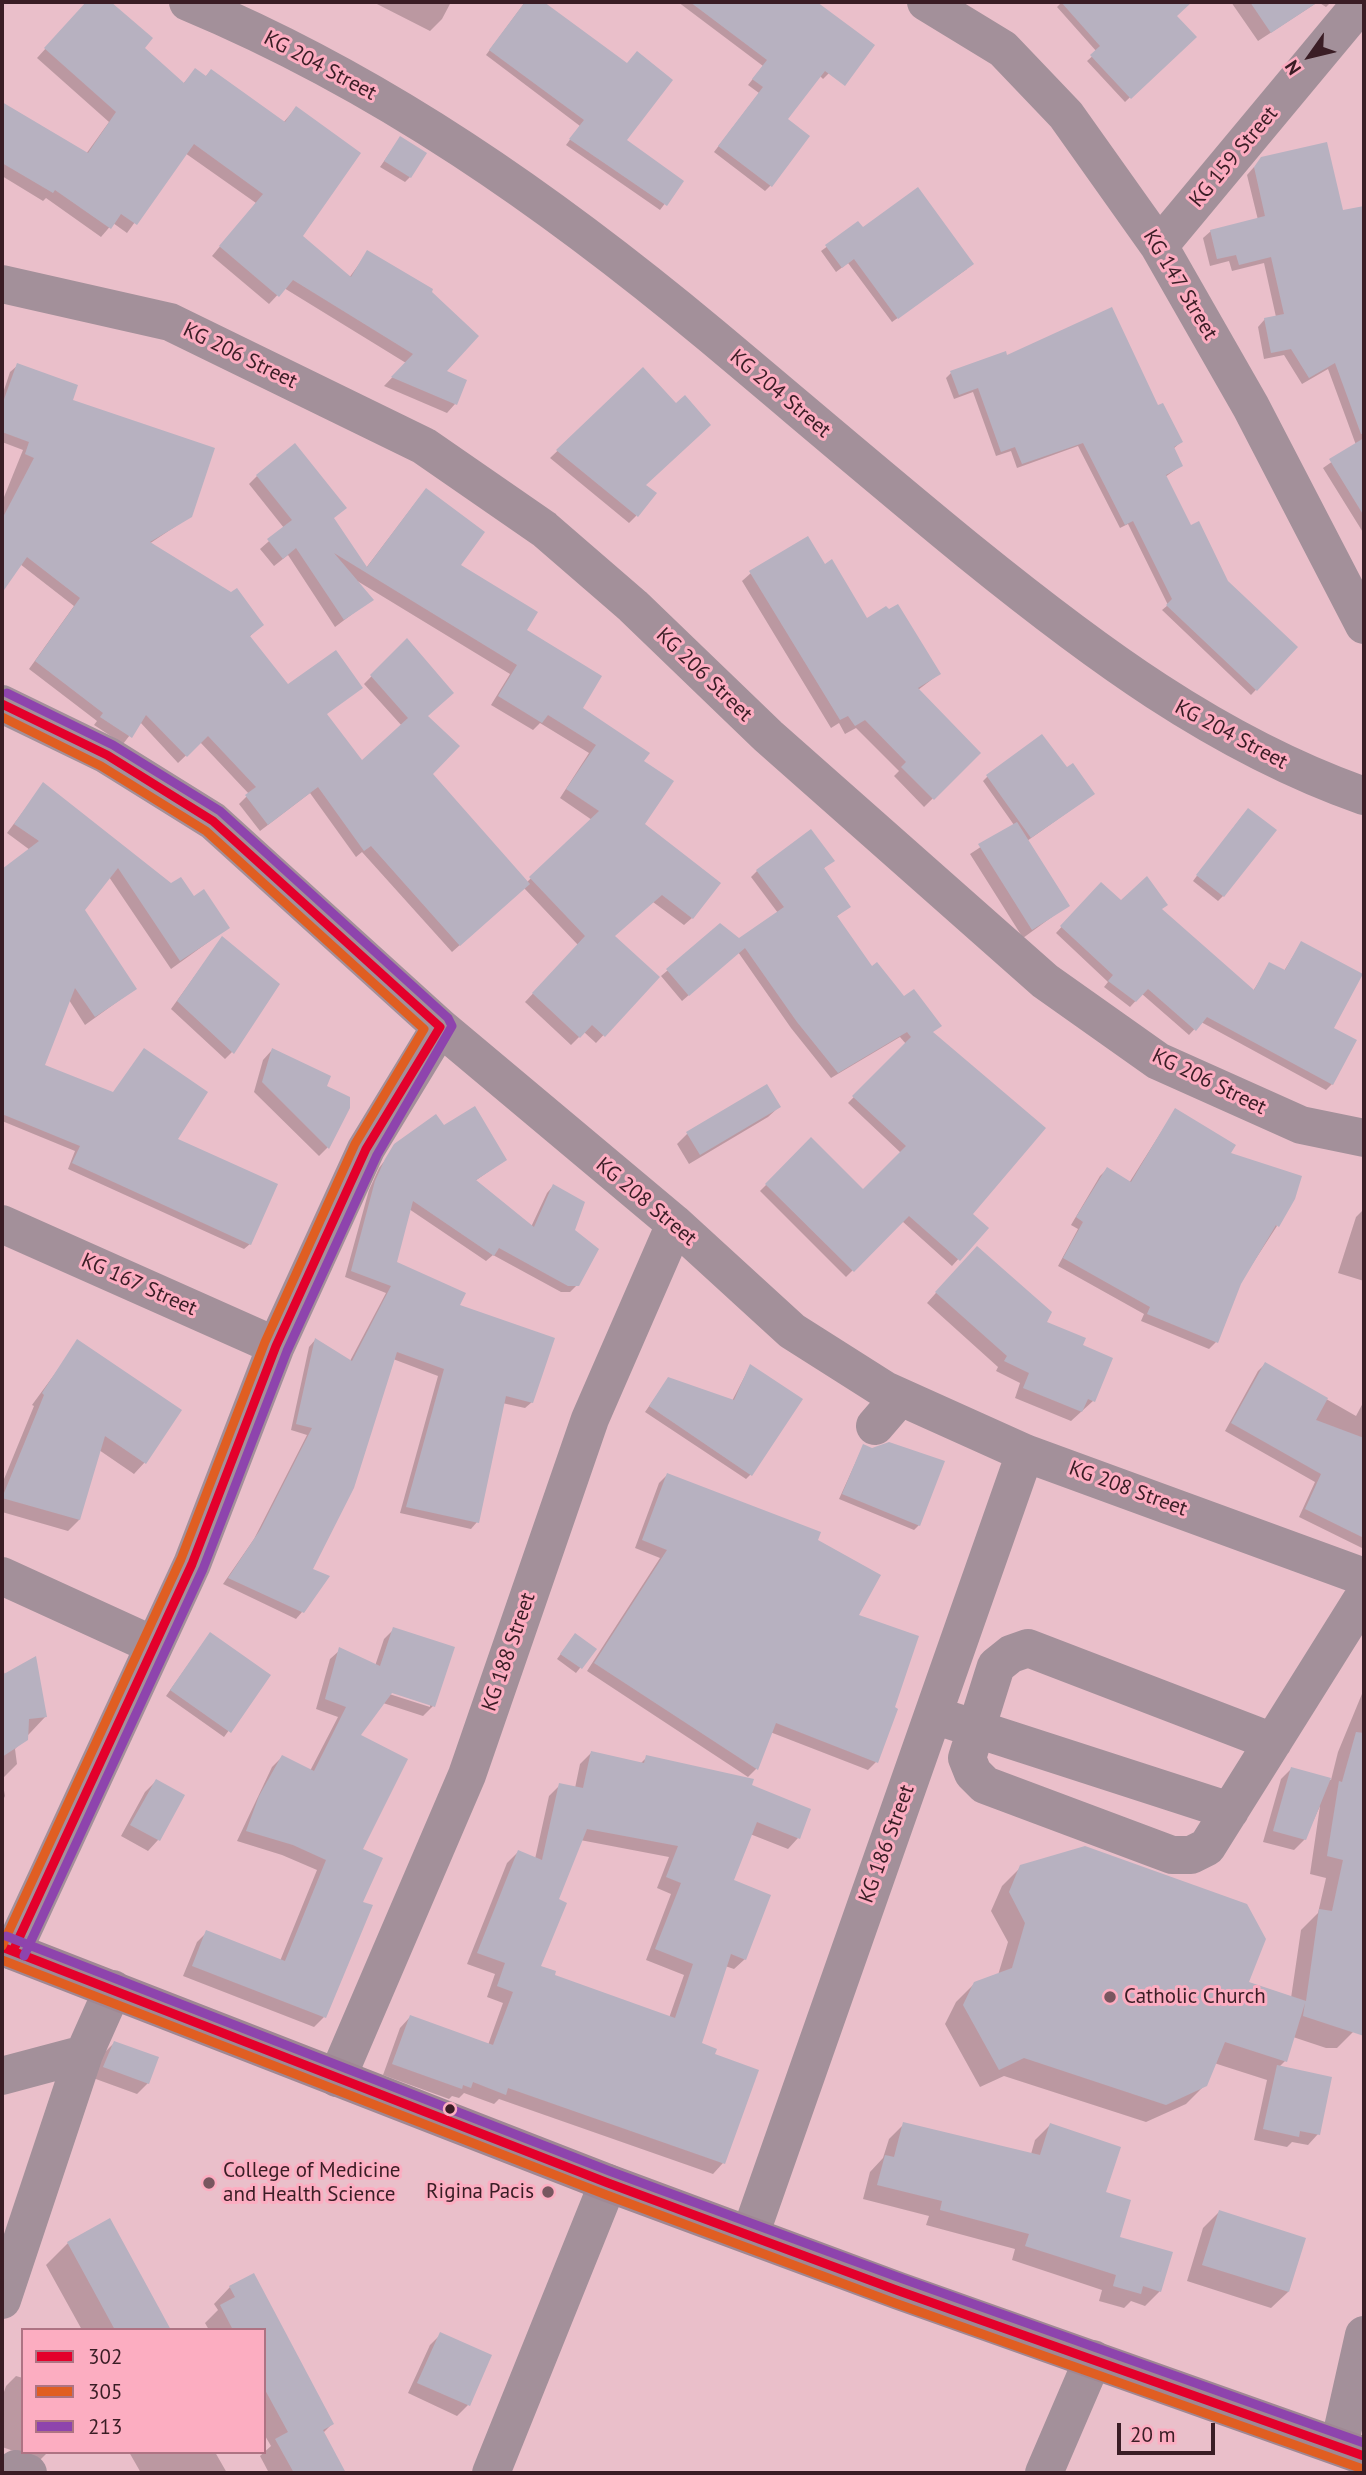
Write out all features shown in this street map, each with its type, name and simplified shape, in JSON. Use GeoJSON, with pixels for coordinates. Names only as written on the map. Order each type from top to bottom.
{"type":"FeatureCollection","features":[{"type":"Feature","properties":{"kind":"main road"},"geometry":{"type":"LineString","coordinates":[[8,1949],[608,2183],[1351,2451]]}},
{"type":"Feature","properties":{"kind":"street","name":"KG 204 Street"},"geometry":{"type":"LineString","coordinates":[[188,2],[319,63],[439,131],[599,245],[1048,616],[1168,702],[1312,778],[1364,796]]}},
{"type":"Feature","properties":{"kind":"street","name":"KG 147 Street"},"geometry":{"type":"LineString","coordinates":[[926,2],[1003,49],[1066,115],[1159,246],[1251,407],[1364,625]]}},
{"type":"Feature","properties":{"kind":"street","name":"KG 159 Street"},"geometry":{"type":"LineString","coordinates":[[1159,246],[1362,2]]}},
{"type":"Feature","properties":{"kind":"street","name":"KG 206 Street"},"geometry":{"type":"LineString","coordinates":[[2,284],[170,322],[424,446],[554,537],[633,606],[768,736],[1045,981],[1158,1061],[1301,1125],[1364,1138]]}},
{"type":"Feature","properties":{"kind":"street","name":"KG 208 Street"},"geometry":{"type":"LineString","coordinates":[[6,716],[107,755],[213,821],[440,1027],[675,1224],[792,1331],[901,1397],[1026,1453],[1364,1577]]}},
{"type":"Feature","properties":{"kind":"street"},"geometry":{"type":"LineString","coordinates":[[8,1949],[192,1564],[276,1346],[366,1149],[440,1027]]}},
{"type":"Feature","properties":{"kind":"street","name":"KG 167 Street"},"geometry":{"type":"LineString","coordinates":[[2,1224],[276,1346]]}},
{"type":"Feature","properties":{"kind":"street","name":"KG 188 Street"},"geometry":{"type":"LineString","coordinates":[[337,2078],[467,1775],[590,1419],[675,1224]]}},
{"type":"Feature","properties":{"kind":"street"},"geometry":{"type":"LineString","coordinates":[[875,1426],[901,1397]]}},
{"type":"Feature","properties":{"kind":"street","name":"KG 186 Street"},"geometry":{"type":"LineString","coordinates":[[750,2235],[1026,1453]]}},
{"type":"Feature","properties":{"kind":"street"},"geometry":{"type":"LineString","coordinates":[[2,1576],[153,1645]]}},
{"type":"Feature","properties":{"kind":"street"},"geometry":{"type":"LineString","coordinates":[[1273,1742],[1028,1648],[1011,1654],[996,1666],[967,1758],[973,1773],[985,1785],[1172,1856],[1191,1855],[1207,1847],[1230,1811],[1364,1596]]}},
{"type":"Feature","properties":{"kind":"street"},"geometry":{"type":"LineString","coordinates":[[933,1714],[1230,1811]]}},
{"type":"Feature","properties":{"kind":"street"},"geometry":{"type":"LineString","coordinates":[[2,2300],[84,2054],[113,1989]]}},
{"type":"Feature","properties":{"kind":"street"},"geometry":{"type":"LineString","coordinates":[[2,2076],[84,2054]]}},
{"type":"Feature","properties":{"kind":"street"},"geometry":{"type":"LineString","coordinates":[[491,2473],[608,2183]]}},
{"type":"Feature","properties":{"kind":"street"},"geometry":{"type":"LineString","coordinates":[[2,2209],[20,2241]]}},
{"type":"Feature","properties":{"kind":"street"},"geometry":{"type":"LineString","coordinates":[[1351,2451],[1364,2335]]}},
{"type":"Feature","properties":{"kind":"street"},"geometry":{"type":"LineString","coordinates":[[1044,2473],[1093,2359]]}},
{"type":"Feature","properties":{"kind":"building"},"geometry":{"type":"Polygon","coordinates":[[[86,2],[111,2],[153,38],[145,48],[184,83],[195,68],[206,76],[211,69],[285,122],[296,106],[361,153],[303,236],[351,277],[367,250],[433,289],[432,292],[479,336],[447,371],[467,380],[457,405],[391,377],[413,354],[293,280],[279,297],[219,246],[263,194],[194,144],[137,225],[121,214],[111,229],[55,190],[53,193],[2,163],[2,102],[88,153],[116,112],[44,48],[86,2]]]}},
{"type":"Feature","properties":{"kind":"building"},"geometry":{"type":"Polygon","coordinates":[[[525,2],[544,2],[627,63],[637,51],[673,80],[627,140],[684,181],[667,206],[569,139],[584,120],[489,50],[525,2]]]}},
{"type":"Feature","properties":{"kind":"building"},"geometry":{"type":"Polygon","coordinates":[[[690,2],[817,2],[875,45],[845,86],[825,71],[788,119],[810,136],[772,187],[718,146],[763,87],[752,79],[767,60],[690,2]]]}},
{"type":"Feature","properties":{"kind":"building"},"geometry":{"type":"Polygon","coordinates":[[[1061,2],[1192,2],[1177,16],[1197,37],[1131,99],[1090,55],[1100,46],[1061,2]]]}},
{"type":"Feature","properties":{"kind":"building"},"geometry":{"type":"Polygon","coordinates":[[[1250,2],[1318,2],[1271,33],[1250,2]]]}},
{"type":"Feature","properties":{"kind":"building"},"geometry":{"type":"Polygon","coordinates":[[[400,136],[427,153],[411,178],[384,161],[400,136]]]}},
{"type":"Feature","properties":{"kind":"building"},"geometry":{"type":"Polygon","coordinates":[[[1327,142],[1343,210],[1364,206],[1364,434],[1361,434],[1335,363],[1309,378],[1291,349],[1271,353],[1264,318],[1284,314],[1271,257],[1239,265],[1236,255],[1217,259],[1210,230],[1265,216],[1254,167],[1261,157],[1327,142]]]}},
{"type":"Feature","properties":{"kind":"building"},"geometry":{"type":"Polygon","coordinates":[[[918,187],[974,264],[898,319],[854,259],[842,268],[825,245],[858,221],[863,227],[918,187]]]}},
{"type":"Feature","properties":{"kind":"building"},"geometry":{"type":"Polygon","coordinates":[[[1112,307],[1158,405],[1163,403],[1183,442],[1174,447],[1183,466],[1166,475],[1191,525],[1199,521],[1228,581],[1298,647],[1257,691],[1166,605],[1172,599],[1133,521],[1125,525],[1083,443],[1022,464],[1015,447],[1001,452],[978,388],[959,395],[950,371],[1006,351],[1007,355],[1112,307]]]}},
{"type":"Feature","properties":{"kind":"building"},"geometry":{"type":"Polygon","coordinates":[[[17,363],[78,385],[73,400],[215,448],[192,517],[150,542],[231,592],[237,588],[264,625],[250,636],[288,684],[336,650],[363,688],[327,714],[362,760],[408,718],[370,675],[407,638],[454,693],[428,716],[460,746],[433,774],[530,884],[460,946],[371,846],[364,851],[318,787],[268,825],[245,795],[256,787],[208,736],[187,757],[146,715],[132,738],[100,717],[103,713],[35,661],[80,598],[27,557],[2,593],[2,519],[34,458],[25,454],[29,442],[2,432],[2,405],[17,363]]]}},
{"type":"Feature","properties":{"kind":"building"},"geometry":{"type":"Polygon","coordinates":[[[643,367],[676,403],[685,395],[711,425],[646,485],[657,493],[638,517],[556,450],[643,367]]]}},
{"type":"Feature","properties":{"kind":"building"},"geometry":{"type":"Polygon","coordinates":[[[1364,438],[1364,516],[1329,459],[1364,438]]]}},
{"type":"Feature","properties":{"kind":"building"},"geometry":{"type":"Polygon","coordinates":[[[295,443],[347,508],[334,518],[367,567],[426,488],[485,532],[461,565],[538,612],[527,630],[602,676],[583,708],[650,753],[644,761],[674,781],[645,824],[721,883],[693,919],[662,895],[615,936],[660,977],[605,1037],[592,1025],[580,1038],[532,993],[585,936],[529,877],[599,811],[566,789],[596,745],[548,715],[542,723],[498,696],[517,665],[334,553],[374,600],[344,620],[296,548],[283,559],[267,539],[292,520],[256,475],[295,443]]]}},
{"type":"Feature","properties":{"kind":"building"},"geometry":{"type":"Polygon","coordinates":[[[808,536],[825,564],[832,559],[867,618],[886,606],[889,609],[898,604],[941,674],[918,688],[981,753],[934,800],[901,767],[906,762],[865,720],[855,726],[848,716],[840,720],[749,571],[808,536]]]}},
{"type":"Feature","properties":{"kind":"building"},"geometry":{"type":"Polygon","coordinates":[[[1042,734],[1067,767],[1073,763],[1095,794],[1031,838],[986,775],[1042,734]]]}},
{"type":"Feature","properties":{"kind":"building"},"geometry":{"type":"Polygon","coordinates":[[[43,782],[171,883],[181,877],[194,896],[204,889],[230,928],[180,961],[118,868],[85,910],[137,989],[95,1017],[75,988],[45,1065],[113,1092],[144,1048],[208,1092],[178,1139],[278,1184],[251,1245],[72,1163],[80,1146],[2,1114],[2,869],[39,841],[14,824],[43,782]]]}},
{"type":"Feature","properties":{"kind":"building"},"geometry":{"type":"Polygon","coordinates":[[[1248,808],[1277,830],[1224,897],[1196,875],[1248,808]]]}},
{"type":"Feature","properties":{"kind":"building"},"geometry":{"type":"Polygon","coordinates":[[[1017,822],[1070,906],[1032,930],[978,844],[1017,822]]]}},
{"type":"Feature","properties":{"kind":"building"},"geometry":{"type":"Polygon","coordinates":[[[811,829],[835,861],[824,868],[851,907],[837,916],[872,966],[877,962],[904,996],[914,989],[942,1026],[933,1032],[1046,1128],[973,1214],[989,1228],[960,1261],[909,1216],[854,1272],[765,1184],[811,1137],[863,1189],[906,1146],[852,1096],[911,1037],[907,1032],[838,1073],[797,1022],[745,948],[689,996],[666,969],[720,923],[739,938],[784,907],[756,870],[811,829]]]}},
{"type":"Feature","properties":{"kind":"building"},"geometry":{"type":"Polygon","coordinates":[[[1147,876],[1168,905],[1162,909],[1254,990],[1269,962],[1285,970],[1301,941],[1363,974],[1334,1028],[1357,1040],[1333,1085],[1207,1017],[1196,1031],[1148,989],[1136,1002],[1108,981],[1113,975],[1060,926],[1101,882],[1121,900],[1147,876]]]}},
{"type":"Feature","properties":{"kind":"building"},"geometry":{"type":"Polygon","coordinates":[[[222,936],[280,984],[234,1054],[177,1001],[222,936]]]}},
{"type":"Feature","properties":{"kind":"building"},"geometry":{"type":"Polygon","coordinates":[[[272,1048],[331,1076],[327,1086],[350,1097],[350,1108],[329,1149],[262,1082],[272,1048]]]}},
{"type":"Feature","properties":{"kind":"building"},"geometry":{"type":"Polygon","coordinates":[[[767,1084],[781,1107],[700,1155],[686,1132],[767,1084]]]}},
{"type":"Feature","properties":{"kind":"building"},"geometry":{"type":"Polygon","coordinates":[[[475,1106],[507,1160],[476,1180],[534,1227],[553,1184],[585,1202],[575,1230],[599,1249],[579,1286],[568,1286],[499,1248],[494,1256],[413,1201],[397,1262],[466,1293],[460,1305],[555,1338],[533,1403],[506,1396],[479,1523],[406,1507],[444,1369],[397,1352],[354,1488],[313,1569],[330,1576],[304,1613],[228,1578],[260,1530],[312,1428],[296,1424],[315,1338],[352,1361],[391,1286],[351,1271],[375,1181],[385,1159],[394,1144],[436,1114],[444,1125],[475,1106]]]}},
{"type":"Feature","properties":{"kind":"building"},"geometry":{"type":"Polygon","coordinates":[[[1175,1108],[1236,1145],[1231,1153],[1302,1176],[1295,1199],[1241,1284],[1218,1343],[1147,1314],[1150,1307],[1063,1258],[1083,1222],[1076,1217],[1107,1167],[1131,1182],[1175,1108]]]}},
{"type":"Feature","properties":{"kind":"building"},"geometry":{"type":"Polygon","coordinates":[[[977,1246],[1052,1312],[1047,1322],[1086,1338],[1083,1345],[1113,1358],[1095,1402],[1088,1399],[1082,1412],[1023,1388],[1029,1373],[1004,1361],[1007,1356],[935,1292],[977,1246]]]}},
{"type":"Feature","properties":{"kind":"building"},"geometry":{"type":"Polygon","coordinates":[[[77,1339],[182,1410],[146,1464],[105,1436],[80,1520],[2,1498],[44,1395],[42,1393],[77,1339]]]}},
{"type":"Feature","properties":{"kind":"building"},"geometry":{"type":"Polygon","coordinates":[[[1265,1362],[1328,1398],[1316,1420],[1364,1438],[1364,1538],[1305,1509],[1321,1474],[1231,1423],[1265,1362]]]}},
{"type":"Feature","properties":{"kind":"building"},"geometry":{"type":"Polygon","coordinates":[[[750,1364],[803,1399],[752,1476],[649,1406],[668,1377],[734,1400],[750,1364]]]}},
{"type":"Feature","properties":{"kind":"building"},"geometry":{"type":"Polygon","coordinates":[[[889,1442],[945,1461],[920,1526],[842,1494],[863,1444],[872,1448],[889,1442]]]}},
{"type":"Feature","properties":{"kind":"building"},"geometry":{"type":"Polygon","coordinates":[[[667,1473],[821,1532],[818,1540],[881,1575],[859,1615],[919,1636],[895,1707],[898,1709],[878,1763],[776,1723],[758,1770],[594,1663],[667,1550],[642,1540],[667,1473]]]}},
{"type":"Feature","properties":{"kind":"building"},"geometry":{"type":"Polygon","coordinates":[[[393,1627],[455,1647],[435,1707],[392,1693],[361,1735],[408,1759],[363,1849],[383,1858],[363,1902],[373,1905],[326,2018],[192,1966],[206,1930],[285,1961],[326,1860],[293,1845],[246,1831],[259,1796],[282,1755],[314,1771],[346,1707],[325,1699],[339,1647],[380,1666],[393,1627]]]}},
{"type":"Feature","properties":{"kind":"building"},"geometry":{"type":"Polygon","coordinates":[[[210,1632],[271,1675],[231,1733],[170,1690],[210,1632]]]}},
{"type":"Feature","properties":{"kind":"building"},"geometry":{"type":"Polygon","coordinates":[[[575,1633],[597,1649],[582,1669],[560,1654],[575,1633]]]}},
{"type":"Feature","properties":{"kind":"building"},"geometry":{"type":"Polygon","coordinates":[[[36,1656],[47,1717],[29,1719],[28,1740],[2,1757],[2,1675],[36,1656]]]}},
{"type":"Feature","properties":{"kind":"building"},"geometry":{"type":"Polygon","coordinates":[[[1356,1732],[1364,1733],[1364,2036],[1303,2016],[1305,2003],[1287,2062],[1225,2042],[1207,2086],[1166,2105],[1024,2058],[999,2070],[963,2005],[974,1982],[1012,1968],[1025,1923],[1009,1892],[1020,1865],[1085,1846],[1247,1904],[1266,1939],[1249,1982],[1306,2001],[1319,1909],[1332,1911],[1343,1860],[1327,1856],[1339,1781],[1342,1782],[1356,1732]]]}},
{"type":"Feature","properties":{"kind":"building"},"geometry":{"type":"Polygon","coordinates":[[[591,1751],[644,1763],[646,1755],[754,1779],[752,1785],[811,1809],[800,1839],[757,1822],[734,1880],[771,1895],[746,1960],[731,1954],[702,2043],[717,2049],[715,2054],[759,2070],[725,2164],[508,2088],[506,2095],[473,2082],[471,2088],[463,2085],[462,2089],[392,2064],[410,2015],[493,2045],[513,1992],[497,1986],[505,1963],[477,1953],[518,1850],[542,1860],[559,1783],[583,1788],[591,1751]],[[587,1829],[559,1899],[567,1903],[541,1966],[556,1971],[555,1975],[675,2018],[693,1964],[655,1949],[681,1883],[666,1877],[678,1846],[587,1829]]]}},
{"type":"Feature","properties":{"kind":"building"},"geometry":{"type":"Polygon","coordinates":[[[1291,1767],[1331,1778],[1306,1840],[1273,1831],[1291,1767]]]}},
{"type":"Feature","properties":{"kind":"building"},"geometry":{"type":"Polygon","coordinates":[[[156,1779],[185,1795],[160,1841],[130,1825],[156,1779]]]}},
{"type":"Feature","properties":{"kind":"building"},"geometry":{"type":"Polygon","coordinates":[[[114,2041],[159,2057],[149,2084],[103,2067],[114,2041]]]}},
{"type":"Feature","properties":{"kind":"building"},"geometry":{"type":"Polygon","coordinates":[[[1277,2065],[1332,2077],[1320,2135],[1300,2131],[1299,2137],[1263,2129],[1277,2065]]]}},
{"type":"Feature","properties":{"kind":"building"},"geometry":{"type":"Polygon","coordinates":[[[903,2122],[1040,2155],[1050,2123],[1121,2147],[1106,2192],[1131,2200],[1120,2237],[1173,2252],[1161,2292],[1143,2286],[1141,2294],[1113,2286],[1116,2275],[1025,2246],[1029,2234],[940,2210],[942,2201],[877,2185],[885,2155],[894,2157],[903,2122]]]}},
{"type":"Feature","properties":{"kind":"building"},"geometry":{"type":"Polygon","coordinates":[[[1219,2210],[1306,2238],[1289,2292],[1202,2265],[1219,2210]]]}},
{"type":"Feature","properties":{"kind":"building"},"geometry":{"type":"Polygon","coordinates":[[[110,2218],[170,2328],[114,2328],[67,2242],[110,2218]]]}},
{"type":"Feature","properties":{"kind":"building"},"geometry":{"type":"Polygon","coordinates":[[[254,2273],[334,2424],[323,2430],[346,2473],[294,2473],[275,2439],[288,2432],[266,2392],[266,2328],[232,2328],[220,2305],[235,2297],[229,2286],[254,2273]]]}},
{"type":"Feature","properties":{"kind":"building"},"geometry":{"type":"Polygon","coordinates":[[[440,2332],[492,2355],[470,2406],[417,2383],[440,2332]]]}},
{"type":"Feature","properties":{"kind":"transit line","name":"213"},"geometry":{"type":"LineString","coordinates":[[7,693],[113,745],[220,811],[448,1018],[452,1026],[377,1155],[287,1351],[203,1569],[24,1956]]}},
{"type":"Feature","properties":{"kind":"transit line","name":"302"},"geometry":{"type":"LineString","coordinates":[[2,704],[107,755],[213,821],[440,1027],[366,1149],[276,1346],[192,1564],[13,1951]]}},
{"type":"Feature","properties":{"kind":"transit line","name":"305"},"geometry":{"type":"LineString","coordinates":[[2,717],[101,766],[206,831],[424,1029],[355,1144],[265,1342],[181,1559],[2,1946]]}},
{"type":"Feature","properties":{"kind":"transit line","name":"213"},"geometry":{"type":"LineString","coordinates":[[6,1936],[612,2172],[1364,2443]]}},
{"type":"Feature","properties":{"kind":"transit line","name":"302"},"geometry":{"type":"LineString","coordinates":[[2,1947],[608,2183],[899,2291],[1364,2456]]}},
{"type":"Feature","properties":{"kind":"transit line","name":"305"},"geometry":{"type":"LineString","coordinates":[[2,1960],[604,2194],[895,2303],[1360,2468]]}},
{"type":"Feature","properties":{"kind":"place","name":"Catholic Church"},"geometry":{"type":"Point","coordinates":[1110,1997]}},
{"type":"Feature","properties":{"kind":"place","name":"College of Medicine and Health Science"},"geometry":{"type":"Point","coordinates":[209,2183]}},
{"type":"Feature","properties":{"kind":"place","name":"Rigina Pacis"},"geometry":{"type":"Point","coordinates":[548,2192]}}]}
